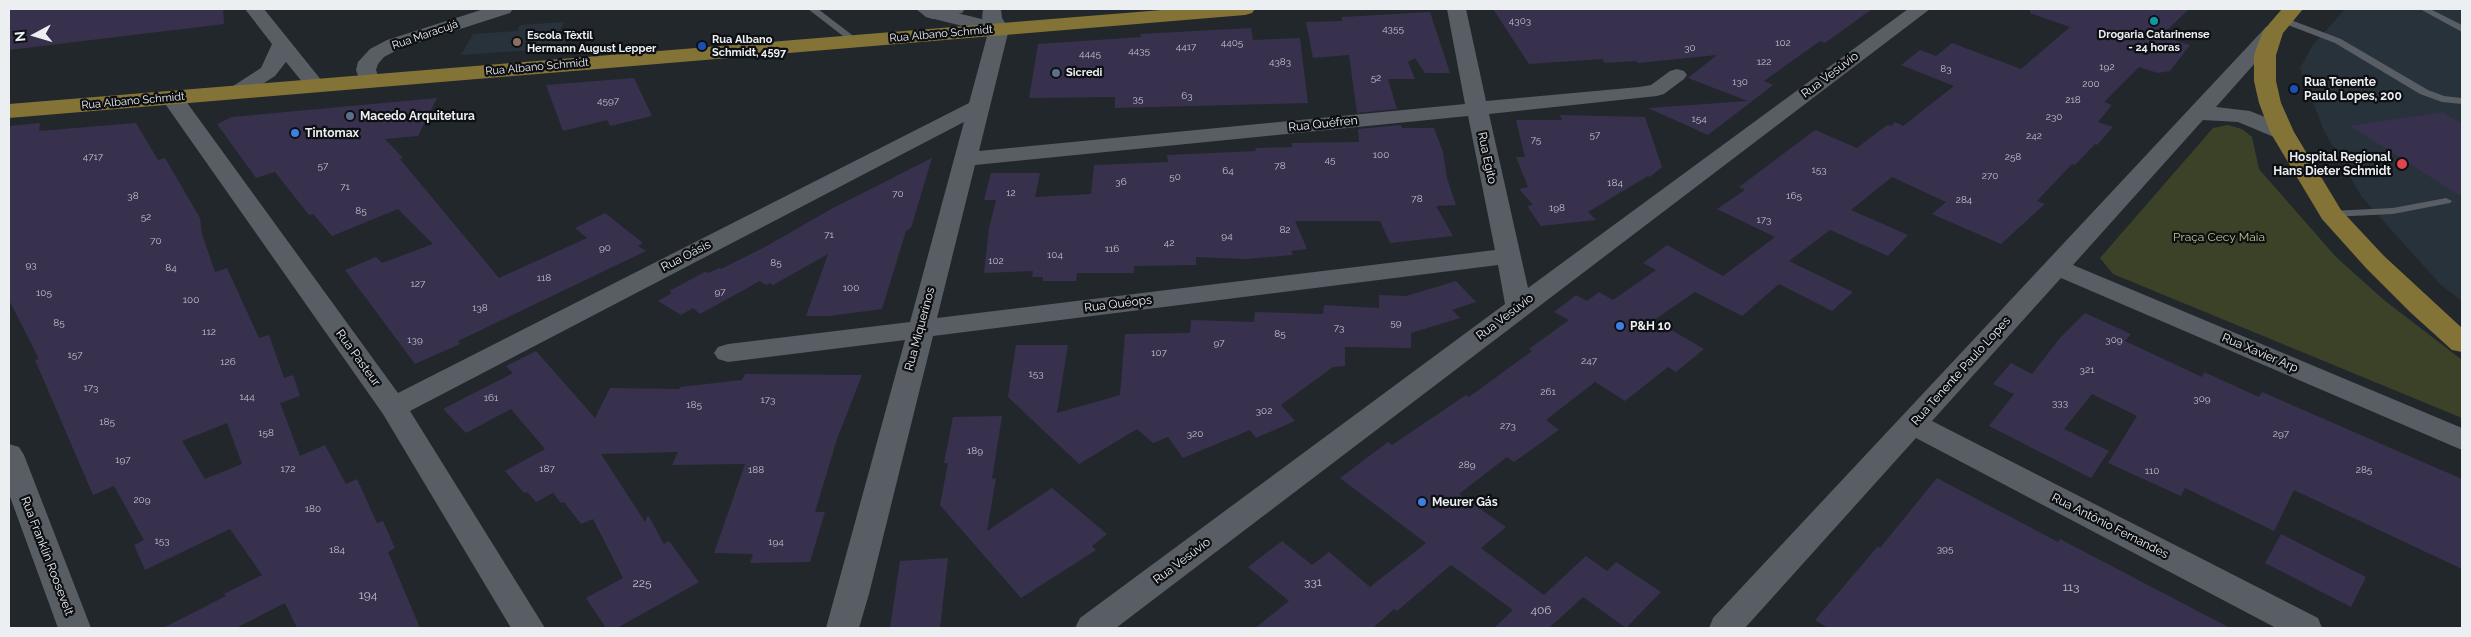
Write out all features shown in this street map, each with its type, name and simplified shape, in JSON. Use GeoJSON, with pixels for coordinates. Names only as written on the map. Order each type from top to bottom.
{"type":"FeatureCollection","features":[{"type":"Feature","properties":{"kind":"main road","name":"Rua Albano Schmidt"},"geometry":{"type":"LineString","coordinates":[[9,111],[910,37],[995,19],[1245,9]]}},
{"type":"Feature","properties":{"kind":"main road"},"geometry":{"type":"LineString","coordinates":[[2283,20],[2265,55],[2265,81],[2270,103],[2282,132],[2331,214],[2375,262],[2420,306],[2462,343]]}},
{"type":"Feature","properties":{"kind":"street"},"geometry":{"type":"LineString","coordinates":[[254,9],[316,85]]}},
{"type":"Feature","properties":{"kind":"street","name":"Rua Maracujá"},"geometry":{"type":"LineString","coordinates":[[370,81],[366,70],[368,62],[377,53],[394,44],[504,9]]}},
{"type":"Feature","properties":{"kind":"street"},"geometry":{"type":"LineString","coordinates":[[910,37],[929,11],[955,9]]}},
{"type":"Feature","properties":{"kind":"street","name":"Rua Egito"},"geometry":{"type":"LineString","coordinates":[[1456,9],[1519,307]]}},
{"type":"Feature","properties":{"kind":"street","name":"Rua Vesúvio"},"geometry":{"type":"LineString","coordinates":[[1092,628],[1920,9]]}},
{"type":"Feature","properties":{"kind":"street"},"geometry":{"type":"LineString","coordinates":[[929,11],[995,19]]}},
{"type":"Feature","properties":{"kind":"street","name":"Rua Miquerinos"},"geometry":{"type":"LineString","coordinates":[[842,628],[853,594],[920,328],[979,106],[995,19]]}},
{"type":"Feature","properties":{"kind":"street","name":"Rua Tenente Paulo Lopes"},"geometry":{"type":"LineString","coordinates":[[1736,625],[1913,424],[2283,20]]}},
{"type":"Feature","properties":{"kind":"street"},"geometry":{"type":"LineString","coordinates":[[237,92],[268,72],[276,61],[282,44]]}},
{"type":"Feature","properties":{"kind":"street","name":"Rua Quéfren"},"geometry":{"type":"LineString","coordinates":[[965,159],[1639,93],[1657,90],[1677,75]]}},
{"type":"Feature","properties":{"kind":"street","name":"Rua Pasteur"},"geometry":{"type":"LineString","coordinates":[[172,98],[393,407],[528,628]]}},
{"type":"Feature","properties":{"kind":"street","name":"Rua Oásis"},"geometry":{"type":"LineString","coordinates":[[393,407],[979,106]]}},
{"type":"Feature","properties":{"kind":"street"},"geometry":{"type":"LineString","coordinates":[[2198,114],[2216,113],[2242,116],[2282,132]]}},
{"type":"Feature","properties":{"kind":"street","name":"Rua Quéops"},"geometry":{"type":"LineString","coordinates":[[728,353],[1508,256]]}},
{"type":"Feature","properties":{"kind":"street","name":"Rua Xavier Arp"},"geometry":{"type":"LineString","coordinates":[[2057,267],[2462,440]]}},
{"type":"Feature","properties":{"kind":"street","name":"Rua Antônio Fernandes"},"geometry":{"type":"LineString","coordinates":[[1913,424],[2306,628]]}},
{"type":"Feature","properties":{"kind":"street","name":"Rua Franklin Roosevelt"},"geometry":{"type":"LineString","coordinates":[[9,455],[75,628]]}},
{"type":"Feature","properties":{"kind":"lane"},"geometry":{"type":"LineString","coordinates":[[812,9],[855,41]]}},
{"type":"Feature","properties":{"kind":"lane"},"geometry":{"type":"LineString","coordinates":[[2424,9],[2462,29]]}},
{"type":"Feature","properties":{"kind":"lane"},"geometry":{"type":"LineString","coordinates":[[2283,20],[2316,30],[2338,40],[2424,92],[2442,99],[2462,101]]}},
{"type":"Feature","properties":{"kind":"lane"},"geometry":{"type":"LineString","coordinates":[[2331,214],[2393,211],[2446,201]]}},
{"type":"Feature","properties":{"kind":"shaded area","name":"Hospital Regional Hans Dieter Schmidt"},"geometry":{"type":"Polygon","coordinates":[[[2345,9],[2462,9],[2462,301],[2440,284],[2361,196],[2324,131],[2300,68],[2313,45],[2345,9]]]}},
{"type":"Feature","properties":{"kind":"shaded area","name":"Escola Têxtil Hermann August Lepper"},"geometry":{"type":"Polygon","coordinates":[[[564,22],[558,36],[569,36],[563,48],[461,55],[473,34],[517,31],[520,25],[564,22]]]}},
{"type":"Feature","properties":{"kind":"green space","name":"Praça Cecy Maia"},"geometry":{"type":"Polygon","coordinates":[[[2228,125],[2242,129],[2252,137],[2259,169],[2336,257],[2384,300],[2462,360],[2462,418],[2113,274],[2100,258],[2213,128],[2228,125]]]}},
{"type":"Feature","properties":{"kind":"building"},"geometry":{"type":"Polygon","coordinates":[[[9,9],[223,9],[224,24],[9,50],[9,9]]]}},
{"type":"Feature","properties":{"kind":"building"},"geometry":{"type":"Polygon","coordinates":[[[1493,9],[1872,9],[1825,43],[1820,41],[1764,81],[1773,85],[1708,135],[1648,108],[1748,101],[1688,78],[1717,55],[1638,63],[1636,61],[1605,63],[1602,59],[1529,64],[1493,9]]]}},
{"type":"Feature","properties":{"kind":"building"},"geometry":{"type":"Polygon","coordinates":[[[2030,9],[2189,9],[2161,36],[2190,45],[2170,71],[2158,73],[2139,67],[2104,102],[2112,105],[2098,122],[2113,127],[2075,165],[2072,164],[2037,201],[2045,204],[2001,244],[1932,214],[1946,202],[1892,177],[1851,210],[1908,235],[1888,256],[1830,230],[1789,261],[1853,292],[1832,311],[1779,284],[1742,316],[1695,292],[1654,320],[1704,349],[1676,372],[1668,367],[1625,401],[1595,382],[1546,420],[1559,430],[1514,462],[1507,457],[1459,494],[1506,527],[1481,548],[1544,595],[1586,556],[1607,571],[1616,562],[1661,592],[1626,628],[1583,597],[1549,628],[1494,628],[1513,610],[1451,565],[1397,611],[1394,609],[1373,628],[1255,628],[1289,601],[1248,567],[1282,541],[1312,565],[1329,552],[1370,587],[1426,543],[1340,478],[1388,442],[1392,445],[1466,395],[1469,397],[1532,351],[1529,349],[1569,320],[1554,312],[1576,295],[1587,301],[1599,292],[1613,300],[1656,270],[1643,263],[1667,245],[1723,276],[1775,237],[1717,209],[1745,190],[1739,187],[1815,130],[1857,148],[1887,125],[1891,126],[1895,122],[1903,126],[1954,86],[1901,65],[1920,50],[1936,56],[1952,43],[2021,69],[2070,27],[2030,13],[2030,9]]]}},
{"type":"Feature","properties":{"kind":"building"},"geometry":{"type":"Polygon","coordinates":[[[1430,12],[1450,73],[1425,73],[1415,58],[1408,62],[1415,79],[1388,79],[1397,109],[1357,113],[1349,55],[1313,58],[1306,22],[1342,21],[1342,17],[1430,12]]]}},
{"type":"Feature","properties":{"kind":"building"},"geometry":{"type":"Polygon","coordinates":[[[1251,28],[1253,40],[1300,38],[1308,103],[1115,108],[1115,97],[1029,98],[1038,44],[1141,37],[1140,34],[1251,28]]]}},
{"type":"Feature","properties":{"kind":"building"},"geometry":{"type":"Polygon","coordinates":[[[634,78],[652,116],[610,126],[607,120],[563,131],[546,85],[634,78]]]}},
{"type":"Feature","properties":{"kind":"building"},"geometry":{"type":"Polygon","coordinates":[[[437,98],[418,136],[385,139],[403,158],[400,159],[499,278],[587,238],[575,228],[605,213],[643,243],[638,246],[646,251],[458,341],[460,344],[415,364],[345,270],[376,257],[382,263],[433,244],[398,209],[332,236],[313,214],[309,215],[275,172],[256,178],[217,124],[232,117],[437,98]]]}},
{"type":"Feature","properties":{"kind":"building"},"geometry":{"type":"Polygon","coordinates":[[[2443,112],[2462,124],[2462,197],[2350,126],[2443,112]]]}},
{"type":"Feature","properties":{"kind":"building"},"geometry":{"type":"Polygon","coordinates":[[[1560,115],[1645,117],[1662,167],[1650,177],[1648,176],[1588,212],[1596,220],[1541,226],[1527,206],[1533,205],[1519,189],[1528,187],[1516,157],[1525,157],[1516,120],[1562,120],[1560,115]]]}},
{"type":"Feature","properties":{"kind":"building"},"geometry":{"type":"Polygon","coordinates":[[[40,123],[39,131],[136,123],[158,160],[165,158],[200,218],[202,234],[215,272],[227,268],[259,338],[269,335],[284,378],[293,375],[300,396],[280,403],[300,456],[325,445],[346,484],[357,479],[377,523],[383,521],[395,548],[388,552],[420,628],[297,628],[285,603],[236,628],[163,628],[226,596],[224,594],[262,575],[230,529],[145,570],[134,545],[144,540],[114,486],[93,495],[35,360],[39,359],[9,300],[9,126],[40,123]],[[227,423],[182,441],[205,479],[242,464],[227,423]]]}},
{"type":"Feature","properties":{"kind":"building"},"geometry":{"type":"Polygon","coordinates":[[[1401,125],[1402,128],[1434,128],[1443,152],[1447,178],[1456,205],[1436,206],[1453,236],[1390,243],[1380,221],[1295,221],[1307,249],[1291,251],[1293,255],[1246,259],[1196,257],[1196,265],[1134,266],[1134,273],[1077,273],[1076,281],[1043,281],[1043,277],[1032,277],[1033,271],[984,273],[989,228],[996,200],[984,200],[991,173],[1040,173],[1035,197],[1091,194],[1094,165],[1168,162],[1167,155],[1256,151],[1255,148],[1292,147],[1292,143],[1359,142],[1358,129],[1401,125]]]}},
{"type":"Feature","properties":{"kind":"building"},"geometry":{"type":"Polygon","coordinates":[[[932,158],[911,228],[906,231],[882,309],[829,316],[806,316],[828,254],[773,285],[770,283],[766,285],[760,281],[700,314],[693,308],[681,315],[658,301],[672,293],[669,291],[705,272],[708,273],[719,268],[721,269],[765,247],[833,208],[932,158]]]}},
{"type":"Feature","properties":{"kind":"building"},"geometry":{"type":"Polygon","coordinates":[[[1456,281],[1476,302],[1452,310],[1460,318],[1411,333],[1411,348],[1345,347],[1345,366],[1333,367],[1281,405],[1295,421],[1256,438],[1250,430],[1183,458],[1168,437],[1153,443],[1137,429],[1079,464],[1008,397],[1016,345],[1068,345],[1057,413],[1120,395],[1125,334],[1190,333],[1191,320],[1254,322],[1255,312],[1323,314],[1324,305],[1379,308],[1379,295],[1406,296],[1456,281]]]}},
{"type":"Feature","properties":{"kind":"building"},"geometry":{"type":"Polygon","coordinates":[[[2085,313],[2131,334],[2125,341],[2202,377],[2204,372],[2259,397],[2262,392],[2462,479],[2462,569],[2294,490],[2274,531],[2185,488],[2181,496],[2108,463],[2137,416],[2092,394],[2064,429],[2109,451],[2091,478],[1989,426],[2014,394],[1993,384],[2011,363],[2032,374],[2060,338],[2085,313]]]}},
{"type":"Feature","properties":{"kind":"building"},"geometry":{"type":"Polygon","coordinates":[[[536,351],[595,418],[610,388],[679,389],[680,387],[742,380],[745,374],[862,375],[837,439],[815,512],[825,512],[810,562],[750,563],[753,554],[714,553],[745,464],[672,465],[678,452],[601,454],[645,522],[648,515],[664,544],[669,541],[699,582],[617,628],[606,628],[586,598],[623,578],[593,519],[581,524],[564,502],[561,503],[553,493],[536,502],[527,492],[524,493],[505,471],[545,449],[511,409],[466,433],[443,409],[513,373],[506,366],[536,351]]]}},
{"type":"Feature","properties":{"kind":"building"},"geometry":{"type":"Polygon","coordinates":[[[1002,416],[992,479],[996,478],[987,531],[1052,488],[1107,534],[1092,546],[1096,550],[1021,598],[940,505],[948,463],[944,463],[953,417],[1002,416]]]}},
{"type":"Feature","properties":{"kind":"building"},"geometry":{"type":"Polygon","coordinates":[[[1937,478],[2058,542],[2060,539],[2230,628],[1828,628],[1815,620],[1878,546],[1880,548],[1937,478]]]}},
{"type":"Feature","properties":{"kind":"building"},"geometry":{"type":"Polygon","coordinates":[[[2281,534],[2366,577],[2351,607],[2265,563],[2281,534]]]}},
{"type":"Feature","properties":{"kind":"building"},"geometry":{"type":"Polygon","coordinates":[[[948,558],[940,628],[890,628],[900,561],[948,558]]]}},
{"type":"Feature","properties":{"kind":"place","name":"Drogaria Catarinense - 24 horas"},"geometry":{"type":"Point","coordinates":[2154,21]}},
{"type":"Feature","properties":{"kind":"place","name":"Escola Têxtil Hermann August Lepper"},"geometry":{"type":"Point","coordinates":[517,42]}},
{"type":"Feature","properties":{"kind":"place","name":"Rua Albano Schmidt, 4597"},"geometry":{"type":"Point","coordinates":[702,46]}},
{"type":"Feature","properties":{"kind":"place","name":"Sicredi"},"geometry":{"type":"Point","coordinates":[1056,73]}},
{"type":"Feature","properties":{"kind":"place","name":"Rua Tenente Paulo Lopes, 200"},"geometry":{"type":"Point","coordinates":[2294,89]}},
{"type":"Feature","properties":{"kind":"place","name":"Macedo Arquitetura"},"geometry":{"type":"Point","coordinates":[350,116]}},
{"type":"Feature","properties":{"kind":"place","name":"Tintomax"},"geometry":{"type":"Point","coordinates":[295,133]}},
{"type":"Feature","properties":{"kind":"place","name":"Hospital Regional Hans Dieter Schmidt"},"geometry":{"type":"Point","coordinates":[2402,164]}},
{"type":"Feature","properties":{"kind":"place","name":"P&H 10"},"geometry":{"type":"Point","coordinates":[1620,326]}},
{"type":"Feature","properties":{"kind":"place","name":"Meurer Gás"},"geometry":{"type":"Point","coordinates":[1422,502]}}]}
